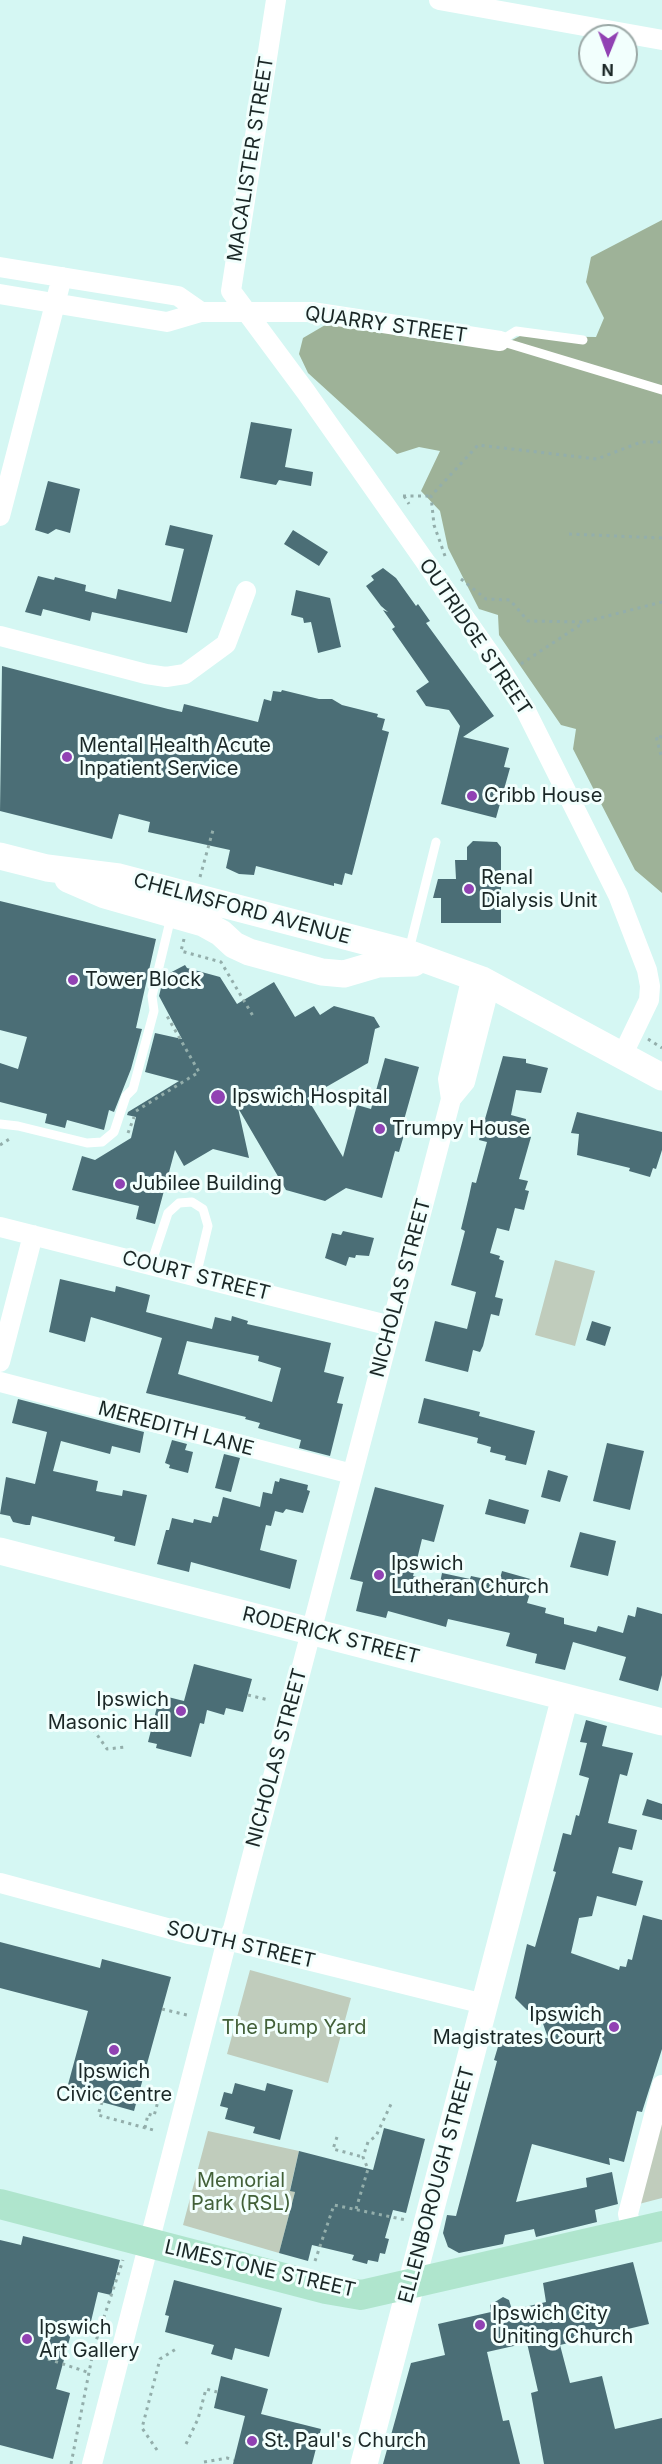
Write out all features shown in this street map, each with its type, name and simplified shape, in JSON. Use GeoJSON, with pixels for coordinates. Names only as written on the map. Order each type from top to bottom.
{"type":"FeatureCollection","features":[{"type":"Feature","properties":{"kind":"main road","name":"LIMESTONE STREET"},"geometry":{"type":"LineString","coordinates":[[0,2204],[136,2249],[361,2295],[411,2286],[662,2226]]}},
{"type":"Feature","properties":{"kind":"street","name":"MACALISTER STREET"},"geometry":{"type":"LineString","coordinates":[[247,313],[231,291],[276,0]]}},
{"type":"Feature","properties":{"kind":"street"},"geometry":{"type":"LineString","coordinates":[[439,0],[662,40]]}},
{"type":"Feature","properties":{"kind":"street","name":"QUARRY STREET"},"geometry":{"type":"LineString","coordinates":[[0,267],[178,297],[201,312]]}},
{"type":"Feature","properties":{"kind":"street"},"geometry":{"type":"LineString","coordinates":[[0,516],[62,278]]}},
{"type":"Feature","properties":{"kind":"street","name":"QUARRY STREET"},"geometry":{"type":"LineString","coordinates":[[0,294],[167,322],[201,312],[312,312],[500,341]]}},
{"type":"Feature","properties":{"kind":"street","name":"OUTRIDGE STREET"},"geometry":{"type":"LineString","coordinates":[[247,313],[282,358],[513,688],[618,894],[650,986],[647,1006],[622,1056]]}},
{"type":"Feature","properties":{"kind":"street"},"geometry":{"type":"LineString","coordinates":[[0,636],[146,675],[166,677],[185,674],[226,644],[246,591]]}},
{"type":"Feature","properties":{"kind":"street","name":"CHELMSFORD AVENUE"},"geometry":{"type":"LineString","coordinates":[[0,856],[53,869],[119,877],[408,954],[481,981],[662,1077]]}},
{"type":"Feature","properties":{"kind":"street","name":"CHELMSFORD AVENUE"},"geometry":{"type":"LineString","coordinates":[[53,869],[95,891],[212,927],[249,952],[341,974],[378,964],[433,963]]}},
{"type":"Feature","properties":{"kind":"street"},"geometry":{"type":"LineString","coordinates":[[231,942],[226,921],[234,907]]}},
{"type":"Feature","properties":{"kind":"street"},"geometry":{"type":"LineString","coordinates":[[332,933],[351,954],[350,965],[341,974]]}},
{"type":"Feature","properties":{"kind":"street","name":"NICHOLAS STREET"},"geometry":{"type":"LineString","coordinates":[[92,2464],[136,2249],[227,1940],[233,1929],[451,1099],[447,1082],[481,981]]}},
{"type":"Feature","properties":{"kind":"street","name":"COURT STREET"},"geometry":{"type":"LineString","coordinates":[[0,1227],[151,1263],[391,1326]]}},
{"type":"Feature","properties":{"kind":"street"},"geometry":{"type":"LineString","coordinates":[[0,1362],[33,1235]]}},
{"type":"Feature","properties":{"kind":"street","name":"MEREDITH LANE"},"geometry":{"type":"LineString","coordinates":[[0,1382],[352,1474]]}},
{"type":"Feature","properties":{"kind":"street","name":"RODERICK STREET"},"geometry":{"type":"LineString","coordinates":[[0,1551],[662,1722]]}},
{"type":"Feature","properties":{"kind":"street","name":"ELLENBOROUGH STREET"},"geometry":{"type":"LineString","coordinates":[[364,2464],[565,1698]]}},
{"type":"Feature","properties":{"kind":"street","name":"SOUTH STREET"},"geometry":{"type":"LineString","coordinates":[[0,1883],[189,1934],[227,1940],[484,2004]]}},
{"type":"Feature","properties":{"kind":"street"},"geometry":{"type":"LineString","coordinates":[[632,2233],[628,2214],[662,2085]]}},
{"type":"Feature","properties":{"kind":"lane"},"geometry":{"type":"LineString","coordinates":[[500,341],[516,331],[583,340]]}},
{"type":"Feature","properties":{"kind":"lane"},"geometry":{"type":"LineString","coordinates":[[500,341],[662,390]]}},
{"type":"Feature","properties":{"kind":"lane"},"geometry":{"type":"LineString","coordinates":[[408,954],[436,842]]}},
{"type":"Feature","properties":{"kind":"lane"},"geometry":{"type":"LineString","coordinates":[[0,1124],[11,1124],[83,1143],[102,1142],[114,1132],[126,1096],[133,1089],[154,1011],[152,996],[172,914]]}},
{"type":"Feature","properties":{"kind":"lane"},"geometry":{"type":"LineString","coordinates":[[151,1263],[165,1217],[177,1204],[192,1202],[203,1209],[208,1226],[196,1276]]}},
{"type":"Feature","properties":{"kind":"path"},"geometry":{"type":"LineString","coordinates":[[450,563],[434,525],[431,496],[478,445],[597,459],[641,442],[662,442]]}},
{"type":"Feature","properties":{"kind":"path"},"geometry":{"type":"LineString","coordinates":[[378,494],[431,496]]}},
{"type":"Feature","properties":{"kind":"path"},"geometry":{"type":"LineString","coordinates":[[569,534],[662,538]]}},
{"type":"Feature","properties":{"kind":"path"},"geometry":{"type":"LineString","coordinates":[[459,577],[486,599],[510,600],[528,621],[585,622],[662,602]]}},
{"type":"Feature","properties":{"kind":"path"},"geometry":{"type":"LineString","coordinates":[[521,664],[585,622]]}},
{"type":"Feature","properties":{"kind":"path"},"geometry":{"type":"LineString","coordinates":[[662,737],[656,736],[662,759]]}},
{"type":"Feature","properties":{"kind":"path"},"geometry":{"type":"LineString","coordinates":[[136,1111],[199,1072],[166,1013]]}},
{"type":"Feature","properties":{"kind":"path"},"geometry":{"type":"LineString","coordinates":[[248,1695],[269,1700]]}},
{"type":"Feature","properties":{"kind":"path"},"geometry":{"type":"LineString","coordinates":[[65,1723],[91,1726],[107,1749],[126,1747]]}},
{"type":"Feature","properties":{"kind":"path"},"geometry":{"type":"LineString","coordinates":[[162,2009],[187,2015]]}},
{"type":"Feature","properties":{"kind":"path"},"geometry":{"type":"LineString","coordinates":[[145,2128],[148,2114],[154,2116],[161,2090],[167,2091]]}},
{"type":"Feature","properties":{"kind":"path"},"geometry":{"type":"LineString","coordinates":[[102,2102],[98,2115],[157,2131]]}},
{"type":"Feature","properties":{"kind":"path"},"geometry":{"type":"LineString","coordinates":[[356,2210],[368,2169],[363,2157],[368,2142],[376,2136],[392,2102]]}},
{"type":"Feature","properties":{"kind":"path"},"geometry":{"type":"LineString","coordinates":[[337,2137],[333,2149],[363,2157]]}},
{"type":"Feature","properties":{"kind":"path"},"geometry":{"type":"LineString","coordinates":[[314,2263],[334,2205],[406,2220]]}},
{"type":"Feature","properties":{"kind":"path"},"geometry":{"type":"LineString","coordinates":[[71,2464],[94,2347],[113,2295],[136,2249]]}},
{"type":"Feature","properties":{"kind":"path"},"geometry":{"type":"LineString","coordinates":[[157,2450],[142,2428],[160,2359],[176,2349]]}},
{"type":"Feature","properties":{"kind":"path"},"geometry":{"type":"LineString","coordinates":[[48,2359],[90,2373]]}},
{"type":"Feature","properties":{"kind":"path"},"geometry":{"type":"LineString","coordinates":[[186,2444],[198,2419],[206,2389],[217,2392]]}},
{"type":"Feature","properties":{"kind":"path"},"geometry":{"type":"LineString","coordinates":[[204,2462],[227,2458],[234,2460]]}},
{"type":"Feature","properties":{"kind":"path"},"geometry":{"type":"LineString","coordinates":[[225,2464],[227,2458]]}},
{"type":"Feature","properties":{"kind":"green space"},"geometry":{"type":"Polygon","coordinates":[[[662,220],[662,893],[635,870],[573,749],[576,729],[561,725],[499,635],[498,615],[479,609],[448,548],[440,511],[421,491],[440,451],[419,447],[397,454],[308,373],[299,354],[303,338],[332,321],[498,347],[520,336],[596,337],[604,318],[586,282],[591,257],[662,220]]]}},
{"type":"Feature","properties":{"kind":"green space"},"geometry":{"type":"Polygon","coordinates":[[[555,1260],[595,1271],[575,1346],[535,1335],[555,1260]]]}},
{"type":"Feature","properties":{"kind":"green space","name":"The Pump Yard"},"geometry":{"type":"Polygon","coordinates":[[[250,1970],[351,1998],[328,2083],[227,2054],[250,1970]]]}},
{"type":"Feature","properties":{"kind":"green space"},"geometry":{"type":"Polygon","coordinates":[[[662,2109],[662,2198],[639,2204],[662,2109]]]}},
{"type":"Feature","properties":{"kind":"green space","name":"Memorial Park (RSL)"},"geometry":{"type":"Polygon","coordinates":[[[208,2131],[299,2151],[290,2190],[295,2192],[279,2253],[183,2225],[208,2131]]]}},
{"type":"Feature","properties":{"kind":"building"},"geometry":{"type":"Polygon","coordinates":[[[251,422],[292,429],[285,467],[313,472],[311,486],[279,480],[276,485],[240,478],[251,422]]]}},
{"type":"Feature","properties":{"kind":"building"},"geometry":{"type":"Polygon","coordinates":[[[48,481],[80,489],[70,533],[56,529],[48,534],[35,530],[48,481]]]}},
{"type":"Feature","properties":{"kind":"building"},"geometry":{"type":"Polygon","coordinates":[[[170,525],[213,535],[187,633],[92,612],[90,621],[43,609],[41,616],[25,612],[38,576],[54,580],[55,577],[86,585],[85,591],[116,599],[118,589],[171,602],[184,549],[165,545],[170,525]]]}},
{"type":"Feature","properties":{"kind":"building"},"geometry":{"type":"Polygon","coordinates":[[[293,530],[328,552],[319,566],[284,544],[293,530]]]}},
{"type":"Feature","properties":{"kind":"building"},"geometry":{"type":"Polygon","coordinates":[[[383,568],[396,578],[416,606],[418,604],[430,621],[426,623],[494,716],[463,737],[509,748],[504,767],[510,768],[496,818],[441,804],[460,726],[449,710],[426,706],[416,691],[429,682],[392,629],[395,627],[383,610],[388,612],[366,586],[374,580],[371,576],[383,568]]]}},
{"type":"Feature","properties":{"kind":"building"},"geometry":{"type":"Polygon","coordinates":[[[296,590],[330,598],[341,647],[318,653],[311,622],[304,623],[303,618],[291,615],[296,590]]]}},
{"type":"Feature","properties":{"kind":"building"},"geometry":{"type":"Polygon","coordinates":[[[2,666],[168,709],[182,712],[184,704],[258,722],[264,699],[271,701],[273,691],[281,692],[282,690],[319,699],[332,699],[342,705],[378,714],[377,717],[385,719],[382,730],[389,732],[352,875],[345,873],[342,885],[334,883],[334,886],[256,866],[254,875],[239,874],[226,868],[230,850],[148,832],[150,822],[119,814],[112,839],[0,811],[2,666]]]}},
{"type":"Feature","properties":{"kind":"building","name":"Renal Dialysis Unit"},"geometry":{"type":"Polygon","coordinates":[[[473,841],[497,842],[501,847],[501,923],[441,923],[441,898],[433,898],[438,879],[456,879],[455,860],[467,860],[467,847],[473,841]]]}},
{"type":"Feature","properties":{"kind":"building","name":"Tower Block"},"geometry":{"type":"Polygon","coordinates":[[[0,901],[156,939],[136,1028],[142,1029],[131,1069],[114,1112],[109,1110],[104,1130],[67,1120],[65,1128],[45,1123],[47,1114],[0,1102],[0,1063],[18,1069],[27,1037],[0,1030],[0,901]]]}},
{"type":"Feature","properties":{"kind":"building"},"geometry":{"type":"Polygon","coordinates":[[[185,965],[187,968],[220,977],[237,1004],[274,982],[295,1017],[314,1006],[320,1015],[334,1006],[374,1017],[380,1027],[375,1029],[368,1063],[307,1098],[343,1157],[357,1105],[371,1109],[385,1058],[419,1067],[400,1134],[404,1135],[399,1152],[395,1151],[382,1198],[346,1188],[325,1201],[286,1190],[238,1108],[249,1158],[213,1149],[184,1166],[175,1150],[155,1224],[136,1219],[139,1206],[72,1190],[82,1156],[95,1160],[131,1138],[136,1117],[127,1115],[128,1112],[179,1081],[145,1072],[155,1033],[182,1039],[159,996],[164,976],[185,965]]]}},
{"type":"Feature","properties":{"kind":"building"},"geometry":{"type":"Polygon","coordinates":[[[503,1056],[526,1059],[526,1063],[548,1068],[541,1093],[516,1090],[511,1115],[526,1119],[524,1135],[531,1137],[519,1179],[528,1181],[525,1190],[529,1191],[524,1210],[515,1208],[509,1231],[497,1228],[490,1253],[500,1256],[499,1259],[504,1261],[495,1297],[503,1299],[499,1316],[491,1314],[480,1352],[473,1350],[468,1372],[425,1361],[435,1321],[467,1329],[476,1292],[451,1285],[465,1231],[461,1229],[472,1182],[476,1183],[487,1142],[479,1140],[503,1056]]]}},
{"type":"Feature","properties":{"kind":"building"},"geometry":{"type":"Polygon","coordinates":[[[577,1112],[662,1132],[662,1150],[656,1169],[653,1168],[650,1177],[629,1171],[630,1168],[577,1155],[579,1134],[571,1133],[577,1112]]]}},
{"type":"Feature","properties":{"kind":"building"},"geometry":{"type":"Polygon","coordinates":[[[343,1231],[374,1238],[369,1256],[349,1257],[346,1266],[325,1258],[332,1233],[341,1235],[343,1231]]]}},
{"type":"Feature","properties":{"kind":"building"},"geometry":{"type":"Polygon","coordinates":[[[60,1279],[115,1292],[116,1286],[150,1295],[146,1312],[212,1329],[215,1317],[231,1321],[232,1316],[248,1321],[247,1324],[331,1343],[324,1372],[344,1377],[337,1403],[343,1404],[330,1456],[299,1448],[301,1440],[258,1428],[260,1423],[245,1419],[246,1417],[146,1393],[162,1338],[91,1317],[85,1342],[49,1332],[60,1279]],[[187,1341],[178,1374],[272,1402],[281,1368],[258,1361],[259,1356],[187,1341]]]}},
{"type":"Feature","properties":{"kind":"building"},"geometry":{"type":"Polygon","coordinates":[[[592,1321],[611,1327],[605,1346],[586,1340],[592,1321]]]}},
{"type":"Feature","properties":{"kind":"building"},"geometry":{"type":"Polygon","coordinates":[[[424,1398],[480,1412],[479,1416],[535,1431],[526,1465],[505,1460],[506,1456],[490,1452],[491,1447],[477,1443],[478,1438],[418,1423],[424,1398]]]}},
{"type":"Feature","properties":{"kind":"building"},"geometry":{"type":"Polygon","coordinates":[[[18,1399],[144,1432],[140,1453],[112,1446],[110,1454],[61,1441],[53,1471],[98,1481],[96,1491],[122,1496],[123,1490],[147,1495],[135,1546],[114,1541],[115,1537],[32,1516],[30,1525],[26,1525],[13,1522],[10,1516],[0,1514],[6,1477],[35,1484],[47,1432],[12,1423],[18,1399]]]}},
{"type":"Feature","properties":{"kind":"building"},"geometry":{"type":"Polygon","coordinates":[[[172,1440],[187,1444],[185,1450],[193,1452],[188,1473],[169,1468],[170,1465],[165,1463],[172,1440]]]}},
{"type":"Feature","properties":{"kind":"building"},"geometry":{"type":"Polygon","coordinates":[[[607,1443],[644,1451],[630,1510],[593,1501],[607,1443]]]}},
{"type":"Feature","properties":{"kind":"building"},"geometry":{"type":"Polygon","coordinates":[[[224,1454],[240,1458],[231,1492],[215,1488],[224,1454]]]}},
{"type":"Feature","properties":{"kind":"building"},"geometry":{"type":"Polygon","coordinates":[[[548,1470],[568,1476],[560,1502],[541,1497],[548,1470]]]}},
{"type":"Feature","properties":{"kind":"building"},"geometry":{"type":"Polygon","coordinates":[[[280,1478],[308,1485],[307,1490],[310,1491],[303,1513],[286,1509],[283,1513],[275,1511],[271,1526],[266,1525],[260,1550],[297,1560],[290,1589],[191,1562],[189,1572],[157,1564],[166,1530],[169,1530],[172,1518],[193,1523],[194,1519],[211,1523],[213,1516],[218,1517],[223,1497],[260,1507],[263,1492],[272,1494],[275,1481],[279,1482],[280,1478]]]}},
{"type":"Feature","properties":{"kind":"building"},"geometry":{"type":"Polygon","coordinates":[[[375,1487],[444,1505],[434,1542],[422,1539],[413,1576],[440,1583],[442,1573],[499,1582],[502,1571],[534,1580],[527,1603],[546,1608],[545,1613],[564,1618],[564,1624],[596,1632],[598,1626],[623,1633],[628,1615],[635,1617],[637,1607],[662,1614],[662,1675],[658,1691],[619,1680],[626,1657],[573,1642],[565,1670],[535,1663],[537,1654],[506,1646],[510,1633],[448,1619],[446,1627],[388,1611],[386,1618],[356,1611],[363,1582],[350,1579],[375,1487]]]}},
{"type":"Feature","properties":{"kind":"building"},"geometry":{"type":"Polygon","coordinates":[[[489,1499],[529,1510],[525,1524],[485,1514],[489,1499]]]}},
{"type":"Feature","properties":{"kind":"building"},"geometry":{"type":"Polygon","coordinates":[[[580,1532],[616,1541],[608,1576],[570,1567],[580,1532]]]}},
{"type":"Feature","properties":{"kind":"building","name":"Ipswich Masonic Hall"},"geometry":{"type":"Polygon","coordinates":[[[194,1664],[252,1679],[243,1712],[226,1708],[224,1715],[207,1710],[204,1724],[200,1723],[191,1757],[156,1748],[157,1744],[148,1742],[159,1699],[167,1701],[168,1697],[184,1701],[194,1664]]]}},
{"type":"Feature","properties":{"kind":"building"},"geometry":{"type":"Polygon","coordinates":[[[586,1720],[607,1726],[602,1746],[633,1753],[627,1776],[620,1774],[608,1823],[637,1830],[632,1850],[619,1847],[612,1873],[643,1881],[636,1906],[597,1896],[592,1916],[579,1918],[571,1953],[619,1970],[620,1966],[626,1967],[628,1959],[632,1960],[643,1915],[662,1920],[662,2049],[642,2112],[637,2111],[624,2162],[609,2158],[610,2165],[532,2144],[516,2202],[587,2187],[586,2178],[612,2172],[618,2204],[595,2210],[597,2222],[536,2237],[534,2229],[505,2235],[503,2244],[459,2253],[448,2247],[443,2233],[447,2215],[456,2216],[497,2061],[494,2060],[500,2040],[548,2038],[538,2009],[527,2010],[515,1998],[527,1944],[535,1947],[556,1872],[553,1871],[563,1833],[571,1835],[576,1815],[579,1816],[589,1778],[579,1775],[587,1743],[580,1742],[586,1720]]]}},
{"type":"Feature","properties":{"kind":"building"},"geometry":{"type":"Polygon","coordinates":[[[647,1799],[662,1804],[662,1820],[642,1815],[647,1799]]]}},
{"type":"Feature","properties":{"kind":"building","name":"Ipswich Civic Centre"},"geometry":{"type":"Polygon","coordinates":[[[0,1942],[100,1968],[102,1959],[171,1977],[134,2111],[66,2092],[88,2011],[0,1988],[0,1942]]]}},
{"type":"Feature","properties":{"kind":"building"},"geometry":{"type":"Polygon","coordinates":[[[235,2083],[265,2091],[267,2083],[293,2090],[280,2140],[253,2133],[255,2127],[225,2119],[228,2108],[220,2106],[224,2092],[232,2094],[235,2083]]]}},
{"type":"Feature","properties":{"kind":"building"},"geometry":{"type":"Polygon","coordinates":[[[384,2128],[425,2139],[406,2213],[393,2210],[385,2238],[389,2239],[385,2254],[380,2253],[378,2262],[368,2260],[367,2264],[352,2260],[354,2255],[312,2245],[308,2261],[279,2253],[295,2192],[290,2191],[299,2151],[373,2170],[384,2128]]]}},
{"type":"Feature","properties":{"kind":"building"},"geometry":{"type":"Polygon","coordinates":[[[23,2236],[120,2260],[111,2295],[98,2292],[88,2334],[72,2330],[56,2389],[70,2393],[53,2459],[0,2445],[0,2240],[21,2245],[23,2236]]]}},
{"type":"Feature","properties":{"kind":"building"},"geometry":{"type":"Polygon","coordinates":[[[633,2262],[649,2324],[560,2345],[570,2383],[602,2376],[615,2429],[662,2418],[662,2464],[544,2464],[531,2393],[538,2391],[527,2343],[487,2352],[503,2421],[509,2420],[520,2464],[383,2464],[411,2363],[445,2355],[438,2324],[491,2312],[490,2305],[503,2297],[509,2300],[512,2310],[546,2302],[543,2283],[633,2262]]]}},
{"type":"Feature","properties":{"kind":"building"},"geometry":{"type":"Polygon","coordinates":[[[174,2280],[282,2308],[269,2357],[235,2348],[232,2360],[211,2354],[214,2345],[165,2332],[169,2316],[165,2315],[174,2280]]]}},
{"type":"Feature","properties":{"kind":"building"},"geometry":{"type":"Polygon","coordinates":[[[221,2376],[268,2389],[261,2414],[321,2429],[312,2464],[233,2464],[245,2416],[214,2408],[221,2376]]]}},
{"type":"Feature","properties":{"kind":"place","name":"Mental Health Acute Inpatient Service"},"geometry":{"type":"Point","coordinates":[67,757]}},
{"type":"Feature","properties":{"kind":"place","name":"Cribb House"},"geometry":{"type":"Point","coordinates":[472,796]}},
{"type":"Feature","properties":{"kind":"place","name":"Renal Dialysis Unit"},"geometry":{"type":"Point","coordinates":[469,889]}},
{"type":"Feature","properties":{"kind":"place","name":"Tower Block"},"geometry":{"type":"Point","coordinates":[73,980]}},
{"type":"Feature","properties":{"kind":"place","name":"Ipswich Hospital"},"geometry":{"type":"Point","coordinates":[218,1097]}},
{"type":"Feature","properties":{"kind":"place","name":"Trumpy House"},"geometry":{"type":"Point","coordinates":[380,1129]}},
{"type":"Feature","properties":{"kind":"place","name":"Jubilee Building"},"geometry":{"type":"Point","coordinates":[120,1184]}},
{"type":"Feature","properties":{"kind":"place","name":"Ipswich Lutheran Church"},"geometry":{"type":"Point","coordinates":[379,1575]}},
{"type":"Feature","properties":{"kind":"place","name":"Ipswich Masonic Hall"},"geometry":{"type":"Point","coordinates":[181,1711]}},
{"type":"Feature","properties":{"kind":"place","name":"Ipswich Magistrates Court"},"geometry":{"type":"Point","coordinates":[614,2027]}},
{"type":"Feature","properties":{"kind":"place","name":"Ipswich Civic Centre"},"geometry":{"type":"Point","coordinates":[114,2050]}},
{"type":"Feature","properties":{"kind":"place","name":"Ipswich City Uniting Church"},"geometry":{"type":"Point","coordinates":[480,2325]}},
{"type":"Feature","properties":{"kind":"place","name":"Ipswich Art Gallery"},"geometry":{"type":"Point","coordinates":[27,2339]}},
{"type":"Feature","properties":{"kind":"place","name":"St. Paul's Church"},"geometry":{"type":"Point","coordinates":[252,2441]}}]}
